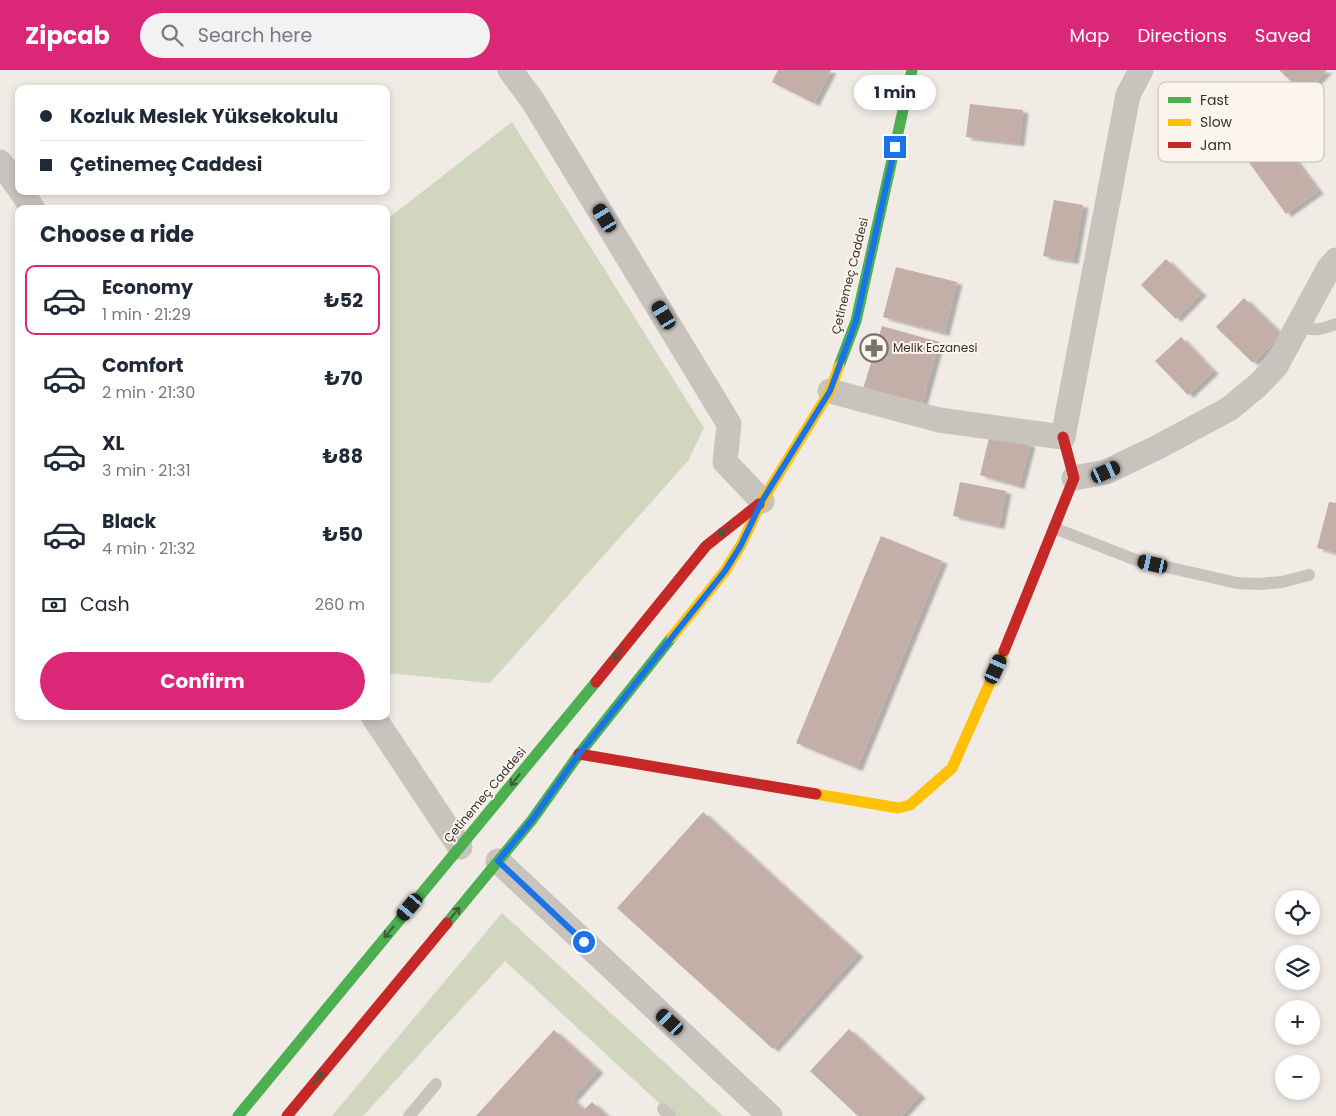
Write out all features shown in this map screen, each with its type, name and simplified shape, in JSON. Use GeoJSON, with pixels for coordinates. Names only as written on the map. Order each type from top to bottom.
{"type":"FeatureCollection","features":[{"type":"Feature","properties":{"kind":"main road","name":"Çetinemeç Caddesi"},"geometry":{"type":"LineString","coordinates":[[287,1116],[532,820],[579,754],[725,571],[741,545],[762,501],[830,391],[856,321],[912,70]]}},
{"type":"Feature","properties":{"kind":"main road"},"geometry":{"type":"LineString","coordinates":[[579,754],[898,808],[910,805],[952,768],[1018,620],[1074,478],[1063,437]]}},
{"type":"Feature","properties":{"kind":"main road","name":"Çetinemeç Caddesi"},"geometry":{"type":"LineString","coordinates":[[238,1116],[706,546],[762,501]]}},
{"type":"Feature","properties":{"kind":"street"},"geometry":{"type":"LineString","coordinates":[[510,70],[534,101],[729,424],[725,462],[762,501]]}},
{"type":"Feature","properties":{"kind":"street"},"geometry":{"type":"LineString","coordinates":[[830,391],[940,420],[1063,437],[1128,95],[1141,70]]}},
{"type":"Feature","properties":{"kind":"street"},"geometry":{"type":"LineString","coordinates":[[0,162],[15,183]]}},
{"type":"Feature","properties":{"kind":"street"},"geometry":{"type":"LineString","coordinates":[[1074,478],[1106,472],[1229,409],[1276,366],[1298,324],[1336,260]]}},
{"type":"Feature","properties":{"kind":"street"},"geometry":{"type":"LineString","coordinates":[[376,720],[460,847]]}},
{"type":"Feature","properties":{"kind":"street"},"geometry":{"type":"LineString","coordinates":[[498,861],[770,1116]]}},
{"type":"Feature","properties":{"kind":"lane"},"geometry":{"type":"LineString","coordinates":[[1298,324],[1306,329],[1315,330],[1336,324]]}},
{"type":"Feature","properties":{"kind":"lane"},"geometry":{"type":"LineString","coordinates":[[1054,528],[1136,560],[1237,583],[1282,582],[1308,575]]}},
{"type":"Feature","properties":{"kind":"lane"},"geometry":{"type":"LineString","coordinates":[[409,1116],[436,1084]]}},
{"type":"Feature","properties":{"kind":"green space"},"geometry":{"type":"Polygon","coordinates":[[[512,122],[704,428],[688,461],[490,683],[390,673],[390,217],[512,122]]]}},
{"type":"Feature","properties":{"kind":"green space"},"geometry":{"type":"Polygon","coordinates":[[[502,913],[723,1116],[673,1116],[505,961],[363,1116],[332,1116],[502,913]]]}},
{"type":"Feature","properties":{"kind":"building"},"geometry":{"type":"Polygon","coordinates":[[[778,70],[831,70],[814,103],[772,82],[778,70]]]}},
{"type":"Feature","properties":{"kind":"building"},"geometry":{"type":"Polygon","coordinates":[[[1279,70],[1327,70],[1316,82],[1292,82],[1279,70]]]}},
{"type":"Feature","properties":{"kind":"building"},"geometry":{"type":"Polygon","coordinates":[[[970,104],[1023,110],[1019,143],[966,137],[970,104]]]}},
{"type":"Feature","properties":{"kind":"building"},"geometry":{"type":"Polygon","coordinates":[[[1249,162],[1297,162],[1318,191],[1286,214],[1249,162]]]}},
{"type":"Feature","properties":{"kind":"building"},"geometry":{"type":"Polygon","coordinates":[[[1054,200],[1083,205],[1073,261],[1043,256],[1054,200]]]}},
{"type":"Feature","properties":{"kind":"building"},"geometry":{"type":"Polygon","coordinates":[[[1166,259],[1201,293],[1176,319],[1141,285],[1166,259]]]}},
{"type":"Feature","properties":{"kind":"building"},"geometry":{"type":"Polygon","coordinates":[[[896,267],[957,282],[944,333],[883,317],[896,267]]]}},
{"type":"Feature","properties":{"kind":"building"},"geometry":{"type":"Polygon","coordinates":[[[1244,298],[1281,334],[1253,363],[1216,327],[1244,298]]]}},
{"type":"Feature","properties":{"kind":"building"},"geometry":{"type":"Polygon","coordinates":[[[882,326],[939,342],[921,406],[863,389],[882,326]]]}},
{"type":"Feature","properties":{"kind":"building"},"geometry":{"type":"Polygon","coordinates":[[[1181,337],[1213,371],[1188,395],[1155,361],[1181,337]]]}},
{"type":"Feature","properties":{"kind":"building"},"geometry":{"type":"Polygon","coordinates":[[[990,434],[1030,444],[1019,486],[980,475],[990,434]]]}},
{"type":"Feature","properties":{"kind":"building"},"geometry":{"type":"Polygon","coordinates":[[[960,482],[1006,491],[999,526],[953,516],[960,482]]]}},
{"type":"Feature","properties":{"kind":"building"},"geometry":{"type":"Polygon","coordinates":[[[1329,502],[1336,503],[1336,553],[1317,548],[1329,502]]]}},
{"type":"Feature","properties":{"kind":"building"},"geometry":{"type":"Polygon","coordinates":[[[881,536],[942,561],[857,768],[796,743],[881,536]]]}},
{"type":"Feature","properties":{"kind":"building"},"geometry":{"type":"Polygon","coordinates":[[[703,812],[858,954],[773,1049],[617,908],[703,812]]]}},
{"type":"Feature","properties":{"kind":"building"},"geometry":{"type":"Polygon","coordinates":[[[849,1029],[920,1095],[901,1116],[858,1116],[810,1071],[849,1029]]]}},
{"type":"Feature","properties":{"kind":"building"},"geometry":{"type":"Polygon","coordinates":[[[554,1030],[598,1070],[572,1099],[584,1110],[592,1102],[607,1116],[476,1116],[554,1030]]]}},
{"type":"Feature","properties":{"kind":"traffic: fast"},"geometry":{"type":"LineString","coordinates":[[839,366],[856,321],[912,70]]}},
{"type":"Feature","properties":{"kind":"traffic: fast"},"geometry":{"type":"LineString","coordinates":[[447,923],[532,820],[579,754],[672,637]]}},
{"type":"Feature","properties":{"kind":"traffic: fast"},"geometry":{"type":"LineString","coordinates":[[238,1116],[596,682]]}},
{"type":"Feature","properties":{"kind":"traffic: slow"},"geometry":{"type":"LineString","coordinates":[[672,637],[725,571],[741,545],[762,501],[830,391],[839,366]]}},
{"type":"Feature","properties":{"kind":"traffic: slow"},"geometry":{"type":"LineString","coordinates":[[816,794],[898,808],[910,805],[952,768],[1004,651]]}},
{"type":"Feature","properties":{"kind":"traffic: jam"},"geometry":{"type":"LineString","coordinates":[[1004,651],[1074,478],[1063,437]]}},
{"type":"Feature","properties":{"kind":"traffic: jam"},"geometry":{"type":"LineString","coordinates":[[596,682],[706,546],[759,504]]}},
{"type":"Feature","properties":{"kind":"traffic: jam"},"geometry":{"type":"LineString","coordinates":[[579,754],[816,794]]}},
{"type":"Feature","properties":{"kind":"traffic: jam"},"geometry":{"type":"LineString","coordinates":[[287,1116],[447,923]]}},
{"type":"Feature","properties":{"kind":"place","name":"Melik Eczanesi"},"geometry":{"type":"Point","coordinates":[874,348]}},
{"type":"Feature","properties":{"kind":"route"},"geometry":{"type":"LineString","coordinates":[[584,942],[498,861],[532,820],[579,754],[725,571],[741,545],[762,501],[830,391],[856,321],[895,147]]}}]}
